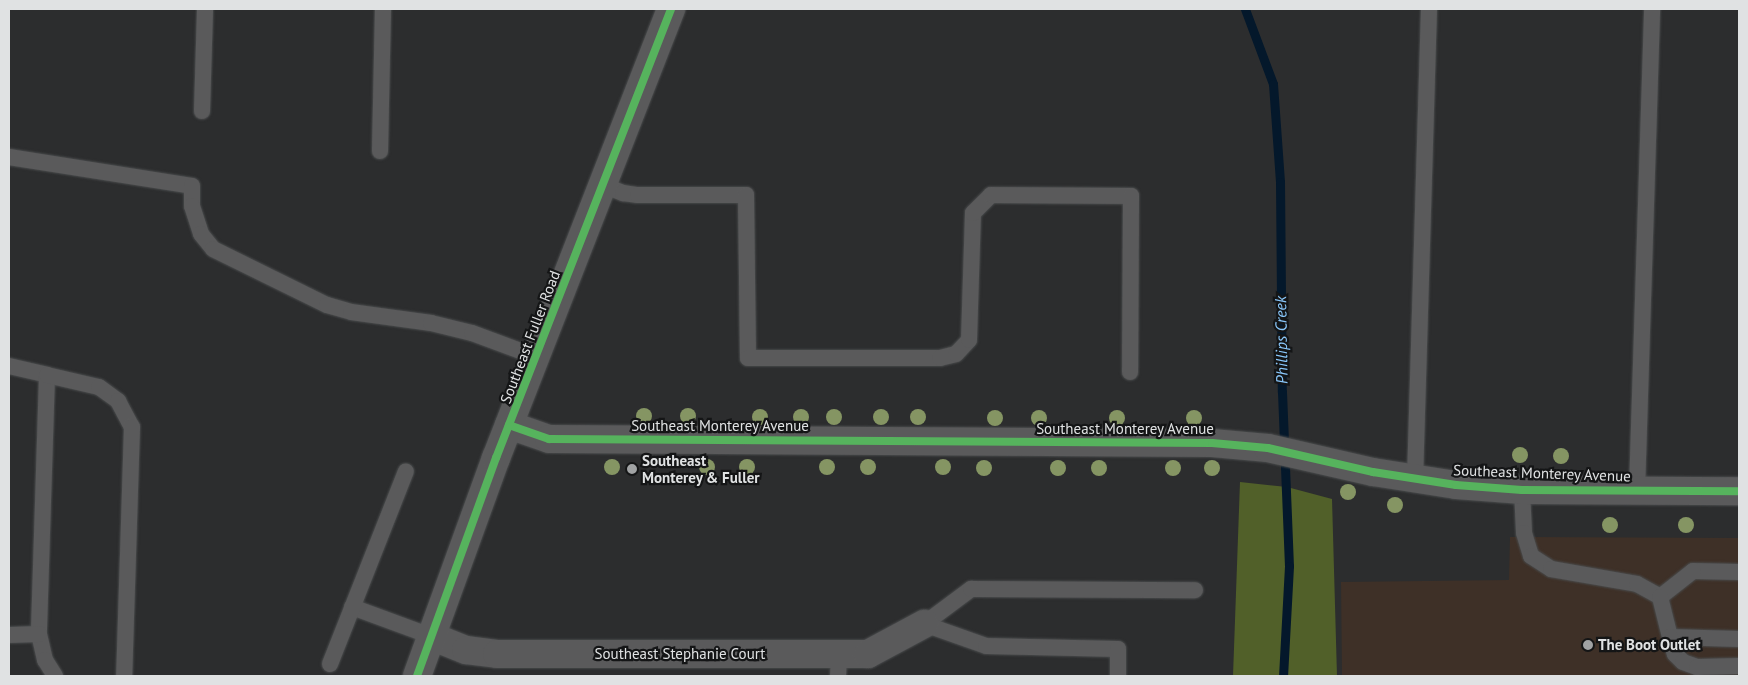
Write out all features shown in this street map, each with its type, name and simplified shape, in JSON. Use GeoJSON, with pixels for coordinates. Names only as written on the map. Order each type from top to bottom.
{"type":"FeatureCollection","features":[{"type":"Feature","properties":{"kind":"street","name":"Southeast Fuller Road"},"geometry":{"type":"LineString","coordinates":[[416,676],[509,426],[538,357],[671,9]]}},
{"type":"Feature","properties":{"kind":"street","name":"Southeast Monterey Avenue"},"geometry":{"type":"LineString","coordinates":[[509,426],[548,439],[1242,444],[1415,480],[1456,485],[1522,490],[1739,491]]}},
{"type":"Feature","properties":{"kind":"street","name":"Southeast Stephanie Court"},"geometry":{"type":"LineString","coordinates":[[431,636],[466,650],[497,654],[838,665],[868,654],[924,624]]}},
{"type":"Feature","properties":{"kind":"lane"},"geometry":{"type":"LineString","coordinates":[[202,111],[205,9]]}},
{"type":"Feature","properties":{"kind":"lane"},"geometry":{"type":"LineString","coordinates":[[380,151],[383,9]]}},
{"type":"Feature","properties":{"kind":"lane"},"geometry":{"type":"LineString","coordinates":[[1415,480],[1429,9]]}},
{"type":"Feature","properties":{"kind":"lane"},"geometry":{"type":"LineString","coordinates":[[1637,491],[1652,9]]}},
{"type":"Feature","properties":{"kind":"lane"},"geometry":{"type":"LineString","coordinates":[[9,157],[192,186],[192,206],[201,234],[213,249],[327,305],[351,312],[431,323],[472,333],[538,357]]}},
{"type":"Feature","properties":{"kind":"lane"},"geometry":{"type":"LineString","coordinates":[[603,185],[623,194],[746,195],[748,358],[940,358],[956,354],[969,340],[973,214],[991,195],[1131,196],[1130,372]]}},
{"type":"Feature","properties":{"kind":"lane"},"geometry":{"type":"LineString","coordinates":[[9,366],[99,388],[118,401],[132,427],[124,676]]}},
{"type":"Feature","properties":{"kind":"lane"},"geometry":{"type":"LineString","coordinates":[[48,375],[40,634],[45,660],[55,676]]}},
{"type":"Feature","properties":{"kind":"lane"},"geometry":{"type":"LineString","coordinates":[[330,664],[406,471]]}},
{"type":"Feature","properties":{"kind":"lane"},"geometry":{"type":"LineString","coordinates":[[1522,490],[1524,533],[1531,556],[1551,569],[1637,584],[1660,597],[1675,654],[1683,662],[1697,666],[1739,666]]}},
{"type":"Feature","properties":{"kind":"lane"},"geometry":{"type":"LineString","coordinates":[[1660,597],[1693,571],[1739,572]]}},
{"type":"Feature","properties":{"kind":"lane"},"geometry":{"type":"LineString","coordinates":[[924,624],[971,589],[1196,590]]}},
{"type":"Feature","properties":{"kind":"lane"},"geometry":{"type":"LineString","coordinates":[[352,607],[431,636]]}},
{"type":"Feature","properties":{"kind":"lane"},"geometry":{"type":"LineString","coordinates":[[924,624],[986,646],[1118,649],[1118,676]]}},
{"type":"Feature","properties":{"kind":"lane"},"geometry":{"type":"LineString","coordinates":[[9,636],[40,634]]}},
{"type":"Feature","properties":{"kind":"lane"},"geometry":{"type":"LineString","coordinates":[[1670,637],[1739,638]]}},
{"type":"Feature","properties":{"kind":"shaded area"},"geometry":{"type":"Polygon","coordinates":[[[1510,537],[1739,538],[1739,676],[1342,676],[1341,582],[1509,580],[1510,537]]]}},
{"type":"Feature","properties":{"kind":"green space"},"geometry":{"type":"Polygon","coordinates":[[[1240,482],[1287,487],[1332,499],[1337,676],[1233,676],[1240,482]]]}},
{"type":"Feature","properties":{"kind":"waterway","name":"Phillips Creek"},"geometry":{"type":"LineString","coordinates":[[1245,9],[1273,84],[1280,182],[1282,392],[1289,566],[1283,676]]}},
{"type":"Feature","properties":{"kind":"cycle path"},"geometry":{"type":"LineString","coordinates":[[417,676],[496,458],[671,9]]}},
{"type":"Feature","properties":{"kind":"cycle path"},"geometry":{"type":"LineString","coordinates":[[509,425],[549,439],[1212,443],[1268,448],[1373,472],[1456,485],[1522,490],[1739,491]]}},
{"type":"Feature","properties":{"kind":"place","name":"Southeast Monterey & Fuller"},"geometry":{"type":"Point","coordinates":[632,469]}},
{"type":"Feature","properties":{"kind":"place","name":"The Boot Outlet"},"geometry":{"type":"Point","coordinates":[1588,645]}}]}
